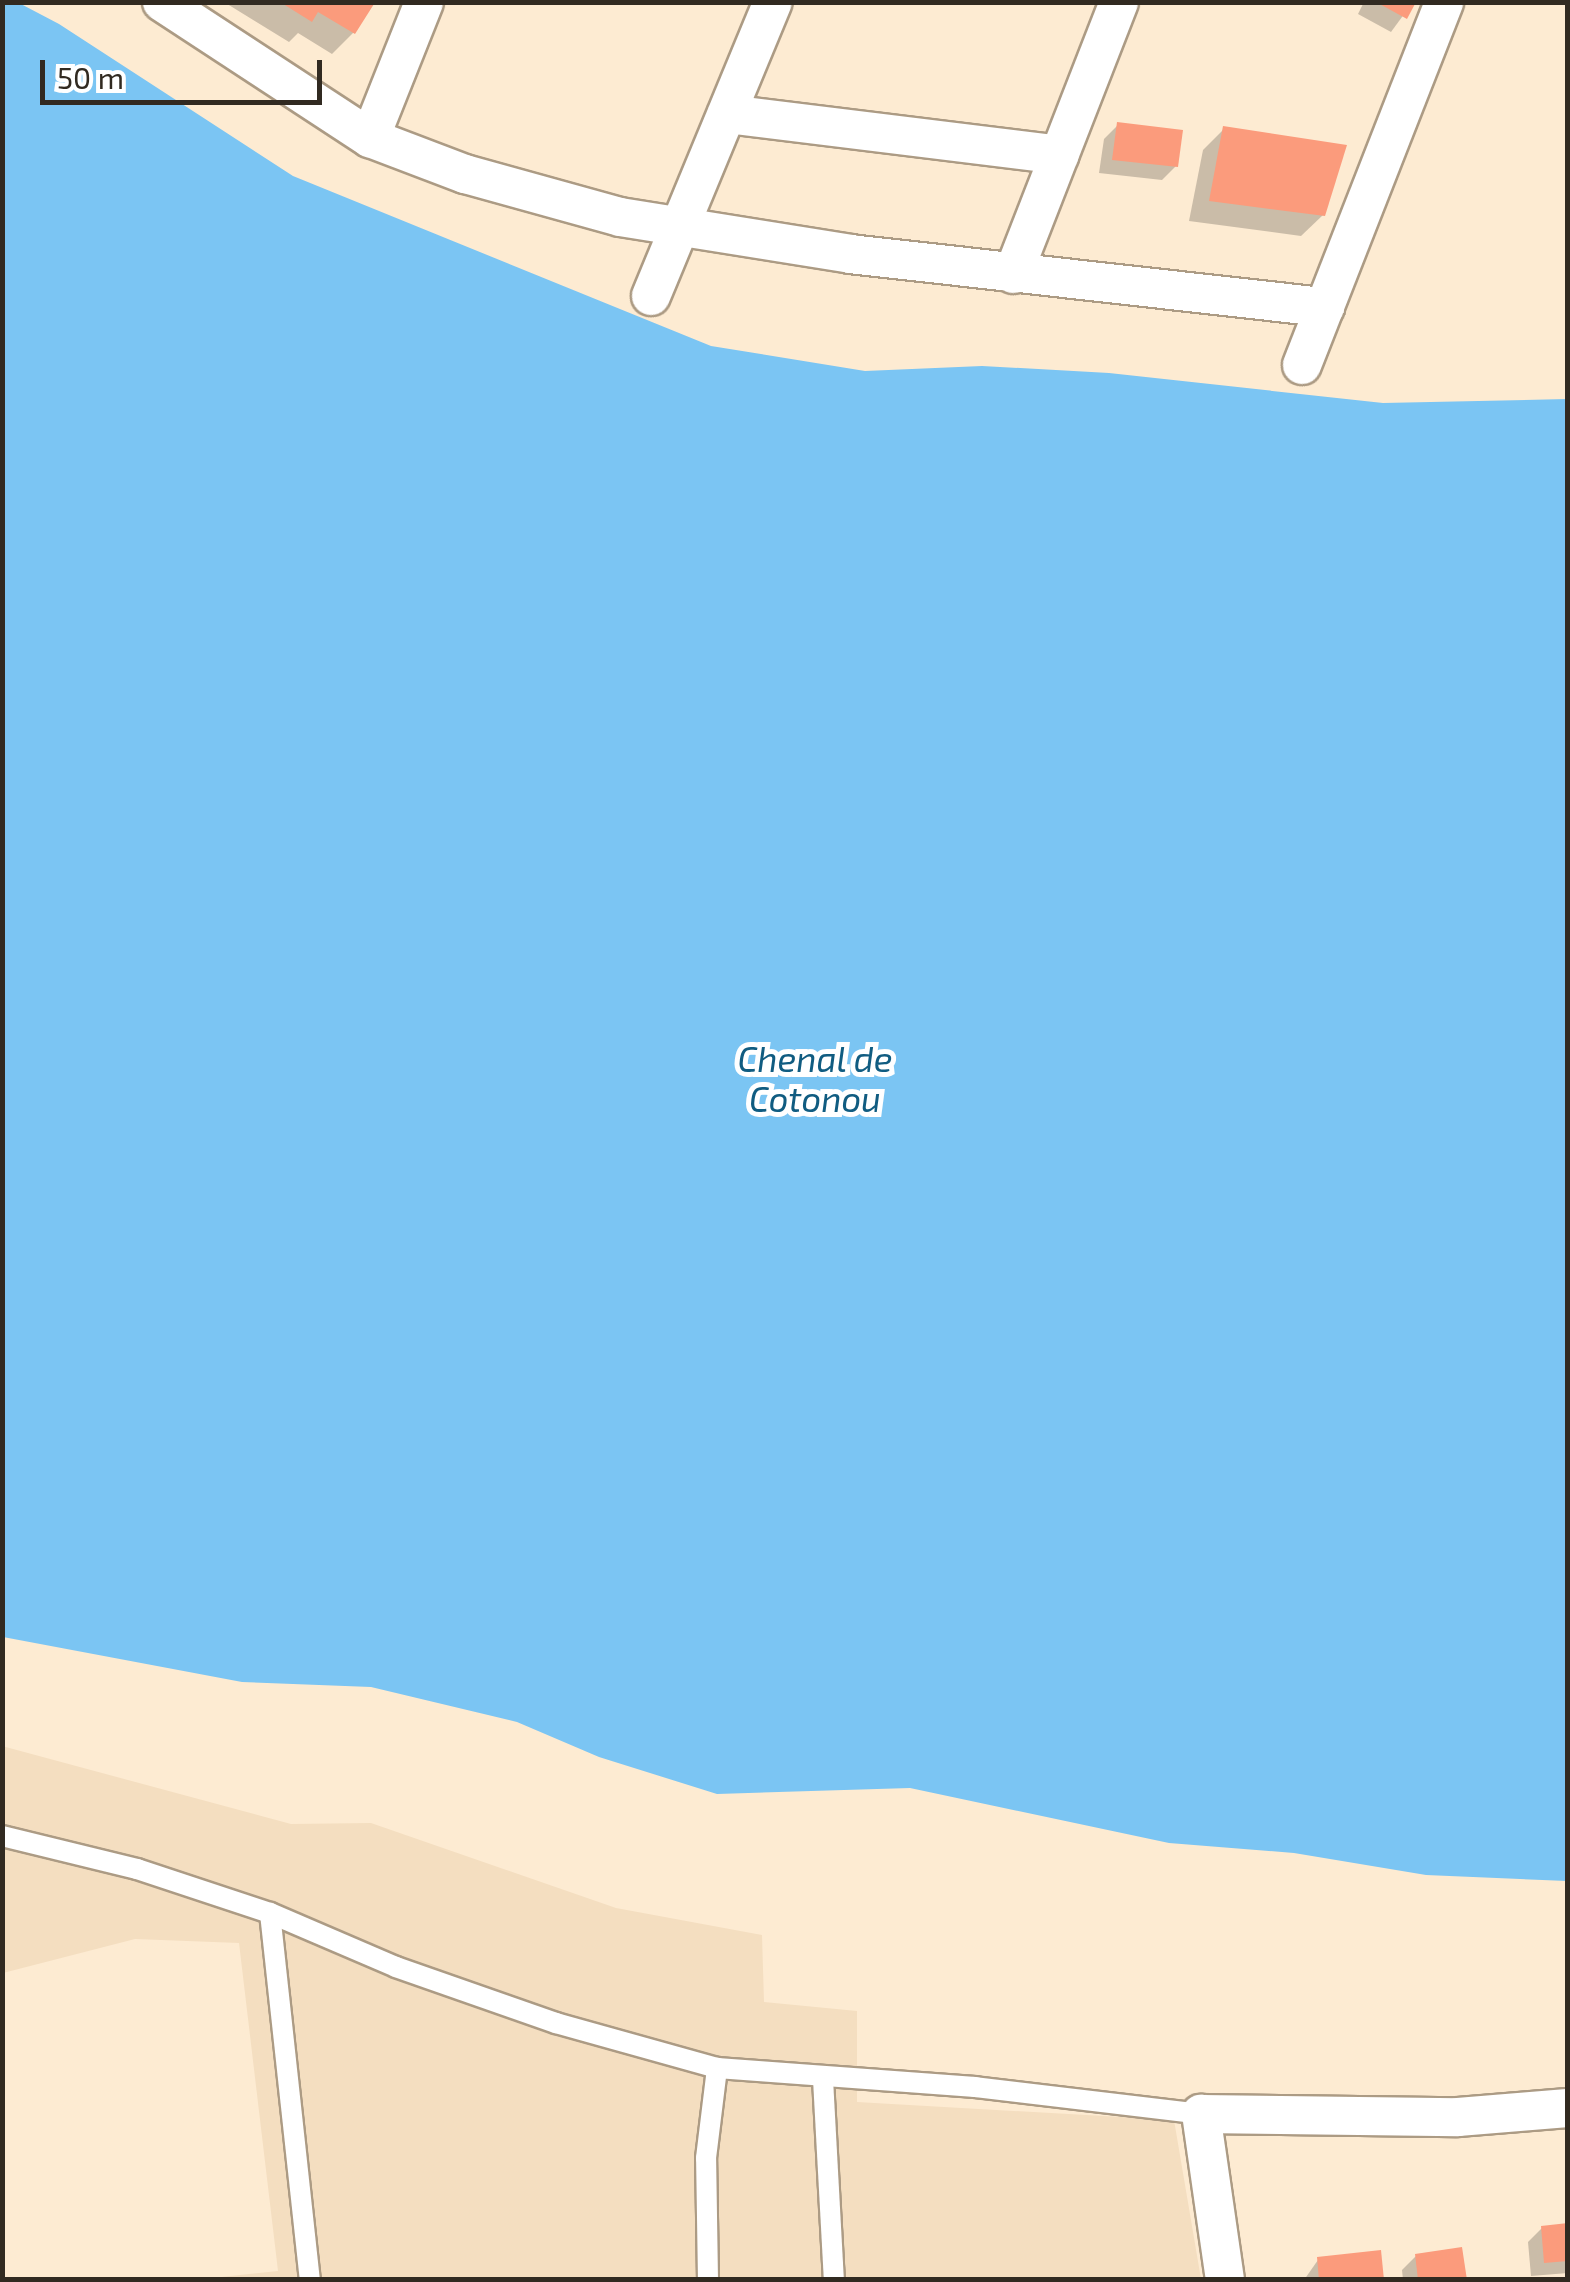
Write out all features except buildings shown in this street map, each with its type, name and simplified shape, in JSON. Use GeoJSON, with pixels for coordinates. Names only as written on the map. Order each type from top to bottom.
{"type":"FeatureCollection","features":[{"type":"Feature","properties":{"kind":"street"},"geometry":{"type":"LineString","coordinates":[[162,2],[370,138],[465,174],[679,228],[1013,274],[1324,308]]}},
{"type":"Feature","properties":{"kind":"street"},"geometry":{"type":"LineString","coordinates":[[370,138],[424,2]]}},
{"type":"Feature","properties":{"kind":"street"},"geometry":{"type":"LineString","coordinates":[[651,296],[773,2]]}},
{"type":"Feature","properties":{"kind":"street"},"geometry":{"type":"LineString","coordinates":[[1013,274],[1119,2]]}},
{"type":"Feature","properties":{"kind":"street"},"geometry":{"type":"LineString","coordinates":[[1302,365],[1444,2]]}},
{"type":"Feature","properties":{"kind":"street"},"geometry":{"type":"LineString","coordinates":[[726,114],[1060,155]]}},
{"type":"Feature","properties":{"kind":"street"},"geometry":{"type":"LineString","coordinates":[[1225,2280],[1201,2114],[1458,2117],[1568,2108]]}},
{"type":"Feature","properties":{"kind":"lane"},"geometry":{"type":"LineString","coordinates":[[2,1836],[137,1869],[270,1912],[396,1967],[556,2024],[717,2068],[822,2079],[975,2087],[1201,2114]]}},
{"type":"Feature","properties":{"kind":"lane"},"geometry":{"type":"LineString","coordinates":[[270,1912],[310,2280]]}},
{"type":"Feature","properties":{"kind":"lane"},"geometry":{"type":"LineString","coordinates":[[708,2280],[706,2158],[717,2068]]}},
{"type":"Feature","properties":{"kind":"lane"},"geometry":{"type":"LineString","coordinates":[[822,2079],[834,2280]]}},
{"type":"Feature","properties":{"kind":"shaded area"},"geometry":{"type":"Polygon","coordinates":[[[2,1746],[291,1824],[371,1823],[616,1908],[762,1935],[764,2002],[857,2011],[857,2102],[1174,2120],[1201,2279],[203,2279],[278,2271],[239,1943],[135,1939],[3,1973],[2,1746]]]}},
{"type":"Feature","properties":{"kind":"water","name":"Chenal de Cotonou"},"geometry":{"type":"Polygon","coordinates":[[[2,3],[19,3],[59,24],[293,176],[711,346],[865,371],[982,366],[1109,373],[1383,403],[1567,399],[1567,1881],[1426,1875],[1294,1853],[1169,1843],[910,1788],[717,1794],[599,1757],[517,1722],[371,1687],[242,1682],[3,1637],[2,3]]]}}]}
